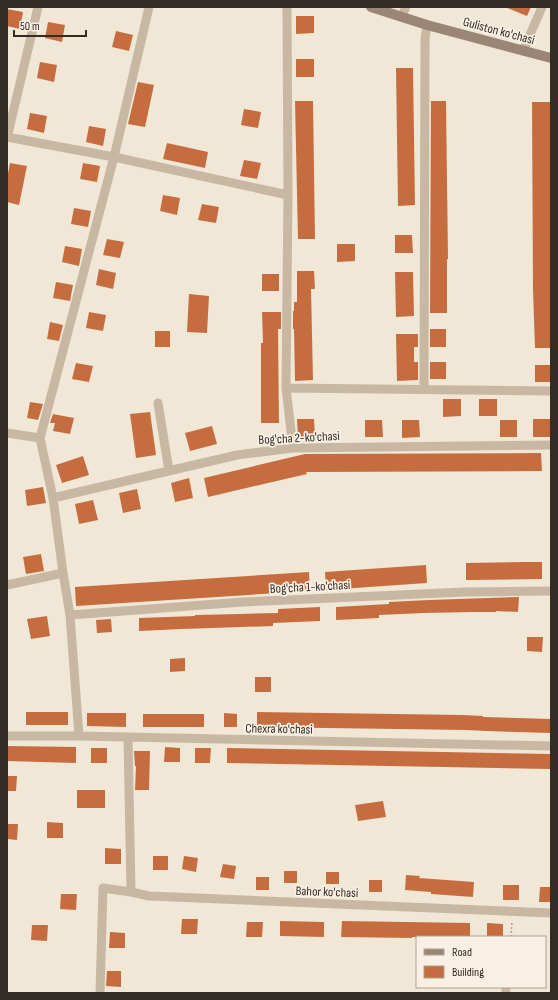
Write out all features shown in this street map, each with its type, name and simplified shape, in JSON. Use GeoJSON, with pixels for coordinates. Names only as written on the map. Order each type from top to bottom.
{"type":"FeatureCollection","features":[{"type":"Feature","properties":{"kind":"main road","name":"Guliston ko'chasi"},"geometry":{"type":"LineString","coordinates":[[371,7],[404,12],[427,25],[551,58]]}},
{"type":"Feature","properties":{"kind":"street"},"geometry":{"type":"LineString","coordinates":[[38,7],[7,138],[114,157],[288,195]]}},
{"type":"Feature","properties":{"kind":"street"},"geometry":{"type":"LineString","coordinates":[[79,736],[70,615],[53,498],[40,438],[114,157],[149,7]]}},
{"type":"Feature","properties":{"kind":"street"},"geometry":{"type":"LineString","coordinates":[[287,7],[288,195],[286,388],[293,448]]}},
{"type":"Feature","properties":{"kind":"street"},"geometry":{"type":"LineString","coordinates":[[523,51],[542,7]]}},
{"type":"Feature","properties":{"kind":"street"},"geometry":{"type":"LineString","coordinates":[[424,389],[425,38],[427,25]]}},
{"type":"Feature","properties":{"kind":"street"},"geometry":{"type":"LineString","coordinates":[[286,388],[551,391]]}},
{"type":"Feature","properties":{"kind":"street"},"geometry":{"type":"LineString","coordinates":[[158,403],[169,471]]}},
{"type":"Feature","properties":{"kind":"street"},"geometry":{"type":"LineString","coordinates":[[7,433],[40,438]]}},
{"type":"Feature","properties":{"kind":"street","name":"Bog'cha 2-ko'chasi"},"geometry":{"type":"LineString","coordinates":[[53,498],[237,455],[293,448],[551,445]]}},
{"type":"Feature","properties":{"kind":"street"},"geometry":{"type":"LineString","coordinates":[[7,585],[63,574]]}},
{"type":"Feature","properties":{"kind":"street","name":"Bog'cha 1-ko'chasi"},"geometry":{"type":"LineString","coordinates":[[70,615],[259,602],[465,592],[551,592]]}},
{"type":"Feature","properties":{"kind":"street","name":"Chexra ko'chasi"},"geometry":{"type":"LineString","coordinates":[[7,736],[79,736],[551,746]]}},
{"type":"Feature","properties":{"kind":"street"},"geometry":{"type":"LineString","coordinates":[[128,738],[131,892]]}},
{"type":"Feature","properties":{"kind":"street","name":"Bahor ko'chasi"},"geometry":{"type":"LineString","coordinates":[[100,993],[103,888],[149,896],[551,913]]}},
{"type":"Feature","properties":{"kind":"path"},"geometry":{"type":"LineString","coordinates":[[511,936],[513,911]]}},
{"type":"Feature","properties":{"kind":"building"},"geometry":{"type":"Polygon","coordinates":[[[505,7],[531,7],[527,16],[505,7]]]}},
{"type":"Feature","properties":{"kind":"building"},"geometry":{"type":"Polygon","coordinates":[[[7,9],[23,12],[20,29],[7,26],[7,9]]]}},
{"type":"Feature","properties":{"kind":"building"},"geometry":{"type":"Polygon","coordinates":[[[296,16],[314,16],[314,33],[296,34],[296,16]]]}},
{"type":"Feature","properties":{"kind":"building"},"geometry":{"type":"Polygon","coordinates":[[[48,22],[65,25],[62,42],[45,38],[48,22]]]}},
{"type":"Feature","properties":{"kind":"building"},"geometry":{"type":"Polygon","coordinates":[[[116,31],[133,35],[129,51],[112,47],[116,31]]]}},
{"type":"Feature","properties":{"kind":"building"},"geometry":{"type":"Polygon","coordinates":[[[296,59],[314,59],[314,77],[296,77],[296,59]]]}},
{"type":"Feature","properties":{"kind":"building"},"geometry":{"type":"Polygon","coordinates":[[[40,62],[57,65],[54,82],[37,78],[40,62]]]}},
{"type":"Feature","properties":{"kind":"building"},"geometry":{"type":"Polygon","coordinates":[[[396,68],[413,68],[415,205],[398,206],[396,68]]]}},
{"type":"Feature","properties":{"kind":"building"},"geometry":{"type":"Polygon","coordinates":[[[138,82],[154,85],[145,127],[128,124],[138,82]]]}},
{"type":"Feature","properties":{"kind":"building"},"geometry":{"type":"Polygon","coordinates":[[[295,101],[313,101],[315,239],[298,239],[295,101]]]}},
{"type":"Feature","properties":{"kind":"building"},"geometry":{"type":"Polygon","coordinates":[[[431,101],[446,101],[448,259],[447,313],[430,313],[431,101]]]}},
{"type":"Feature","properties":{"kind":"building"},"geometry":{"type":"Polygon","coordinates":[[[532,102],[550,102],[551,348],[535,348],[533,290],[532,102]]]}},
{"type":"Feature","properties":{"kind":"building"},"geometry":{"type":"Polygon","coordinates":[[[244,109],[261,112],[258,128],[241,125],[244,109]]]}},
{"type":"Feature","properties":{"kind":"building"},"geometry":{"type":"Polygon","coordinates":[[[30,113],[47,116],[44,133],[27,129],[30,113]]]}},
{"type":"Feature","properties":{"kind":"building"},"geometry":{"type":"Polygon","coordinates":[[[89,126],[106,129],[103,146],[86,142],[89,126]]]}},
{"type":"Feature","properties":{"kind":"building"},"geometry":{"type":"Polygon","coordinates":[[[167,143],[208,152],[205,168],[163,159],[167,143]]]}},
{"type":"Feature","properties":{"kind":"building"},"geometry":{"type":"Polygon","coordinates":[[[244,160],[261,163],[257,179],[240,176],[244,160]]]}},
{"type":"Feature","properties":{"kind":"building"},"geometry":{"type":"Polygon","coordinates":[[[10,163],[27,166],[19,205],[7,202],[7,179],[10,163]]]}},
{"type":"Feature","properties":{"kind":"building"},"geometry":{"type":"Polygon","coordinates":[[[83,163],[100,166],[97,182],[80,179],[83,163]]]}},
{"type":"Feature","properties":{"kind":"building"},"geometry":{"type":"Polygon","coordinates":[[[163,195],[180,198],[177,215],[160,211],[163,195]]]}},
{"type":"Feature","properties":{"kind":"building"},"geometry":{"type":"Polygon","coordinates":[[[202,204],[219,207],[216,223],[198,220],[202,204]]]}},
{"type":"Feature","properties":{"kind":"building"},"geometry":{"type":"Polygon","coordinates":[[[74,208],[91,211],[88,227],[71,224],[74,208]]]}},
{"type":"Feature","properties":{"kind":"building"},"geometry":{"type":"Polygon","coordinates":[[[395,235],[412,235],[413,253],[395,253],[395,235]]]}},
{"type":"Feature","properties":{"kind":"building"},"geometry":{"type":"Polygon","coordinates":[[[107,239],[124,242],[120,258],[103,255],[107,239]]]}},
{"type":"Feature","properties":{"kind":"building"},"geometry":{"type":"Polygon","coordinates":[[[337,244],[355,244],[355,261],[337,262],[337,244]]]}},
{"type":"Feature","properties":{"kind":"building"},"geometry":{"type":"Polygon","coordinates":[[[65,246],[82,249],[79,266],[62,262],[65,246]]]}},
{"type":"Feature","properties":{"kind":"building"},"geometry":{"type":"Polygon","coordinates":[[[99,269],[116,273],[113,289],[96,285],[99,269]]]}},
{"type":"Feature","properties":{"kind":"building"},"geometry":{"type":"Polygon","coordinates":[[[297,271],[314,271],[315,289],[311,289],[313,380],[295,381],[293,311],[294,302],[297,302],[297,271]]]}},
{"type":"Feature","properties":{"kind":"building"},"geometry":{"type":"Polygon","coordinates":[[[395,272],[413,272],[414,316],[396,317],[395,272]]]}},
{"type":"Feature","properties":{"kind":"building"},"geometry":{"type":"Polygon","coordinates":[[[262,274],[279,274],[279,291],[262,291],[262,274]]]}},
{"type":"Feature","properties":{"kind":"building"},"geometry":{"type":"Polygon","coordinates":[[[56,282],[73,285],[70,301],[53,298],[56,282]]]}},
{"type":"Feature","properties":{"kind":"building"},"geometry":{"type":"Polygon","coordinates":[[[189,294],[209,296],[207,333],[187,332],[189,294]]]}},
{"type":"Feature","properties":{"kind":"building"},"geometry":{"type":"Polygon","coordinates":[[[89,312],[106,315],[103,331],[86,328],[89,312]]]}},
{"type":"Feature","properties":{"kind":"building"},"geometry":{"type":"Polygon","coordinates":[[[262,312],[281,312],[281,329],[278,329],[279,423],[261,423],[261,343],[263,343],[262,312]]]}},
{"type":"Feature","properties":{"kind":"building"},"geometry":{"type":"Polygon","coordinates":[[[50,322],[63,325],[59,341],[47,339],[50,322]]]}},
{"type":"Feature","properties":{"kind":"building"},"geometry":{"type":"Polygon","coordinates":[[[430,329],[446,329],[446,347],[430,347],[430,329]]]}},
{"type":"Feature","properties":{"kind":"building"},"geometry":{"type":"Polygon","coordinates":[[[155,331],[170,331],[170,347],[155,347],[155,331]]]}},
{"type":"Feature","properties":{"kind":"building"},"geometry":{"type":"Polygon","coordinates":[[[396,334],[418,334],[418,347],[414,347],[414,362],[418,362],[418,380],[397,381],[396,334]]]}},
{"type":"Feature","properties":{"kind":"building"},"geometry":{"type":"Polygon","coordinates":[[[430,362],[446,362],[446,379],[430,379],[430,362]]]}},
{"type":"Feature","properties":{"kind":"building"},"geometry":{"type":"Polygon","coordinates":[[[76,363],[93,366],[89,382],[72,379],[76,363]]]}},
{"type":"Feature","properties":{"kind":"building"},"geometry":{"type":"Polygon","coordinates":[[[535,365],[551,365],[551,382],[535,382],[535,365]]]}},
{"type":"Feature","properties":{"kind":"building"},"geometry":{"type":"Polygon","coordinates":[[[443,399],[461,399],[461,416],[443,417],[443,399]]]}},
{"type":"Feature","properties":{"kind":"building"},"geometry":{"type":"Polygon","coordinates":[[[479,399],[497,399],[497,416],[479,416],[479,399]]]}},
{"type":"Feature","properties":{"kind":"building"},"geometry":{"type":"Polygon","coordinates":[[[30,402],[43,404],[38,420],[27,418],[30,402]]]}},
{"type":"Feature","properties":{"kind":"building"},"geometry":{"type":"Polygon","coordinates":[[[150,412],[156,455],[136,458],[130,414],[150,412]]]}},
{"type":"Feature","properties":{"kind":"building"},"geometry":{"type":"Polygon","coordinates":[[[53,414],[74,418],[70,434],[53,431],[55,423],[50,423],[53,414]]]}},
{"type":"Feature","properties":{"kind":"building"},"geometry":{"type":"Polygon","coordinates":[[[297,419],[314,419],[315,437],[298,437],[297,419]]]}},
{"type":"Feature","properties":{"kind":"building"},"geometry":{"type":"Polygon","coordinates":[[[533,419],[550,419],[550,437],[533,437],[533,419]]]}},
{"type":"Feature","properties":{"kind":"building"},"geometry":{"type":"Polygon","coordinates":[[[365,420],[382,420],[383,437],[365,437],[365,420]]]}},
{"type":"Feature","properties":{"kind":"building"},"geometry":{"type":"Polygon","coordinates":[[[402,420],[419,420],[420,437],[402,438],[402,420]]]}},
{"type":"Feature","properties":{"kind":"building"},"geometry":{"type":"Polygon","coordinates":[[[500,420],[517,420],[517,437],[500,437],[500,420]]]}},
{"type":"Feature","properties":{"kind":"building"},"geometry":{"type":"Polygon","coordinates":[[[212,426],[217,444],[190,451],[185,433],[212,426]]]}},
{"type":"Feature","properties":{"kind":"building"},"geometry":{"type":"Polygon","coordinates":[[[541,453],[542,471],[306,472],[307,474],[208,497],[204,478],[305,454],[541,453]]]}},
{"type":"Feature","properties":{"kind":"building"},"geometry":{"type":"Polygon","coordinates":[[[83,456],[89,475],[62,483],[56,465],[83,456]]]}},
{"type":"Feature","properties":{"kind":"building"},"geometry":{"type":"Polygon","coordinates":[[[189,478],[193,498],[175,502],[171,483],[189,478]]]}},
{"type":"Feature","properties":{"kind":"building"},"geometry":{"type":"Polygon","coordinates":[[[43,487],[46,503],[27,506],[25,490],[43,487]]]}},
{"type":"Feature","properties":{"kind":"building"},"geometry":{"type":"Polygon","coordinates":[[[137,489],[141,509],[123,513],[119,493],[137,489]]]}},
{"type":"Feature","properties":{"kind":"building"},"geometry":{"type":"Polygon","coordinates":[[[93,500],[98,520],[79,524],[75,504],[93,500]]]}},
{"type":"Feature","properties":{"kind":"building"},"geometry":{"type":"Polygon","coordinates":[[[41,554],[44,571],[26,574],[23,557],[41,554]]]}},
{"type":"Feature","properties":{"kind":"building"},"geometry":{"type":"Polygon","coordinates":[[[542,562],[542,579],[466,580],[466,563],[542,562]]]}},
{"type":"Feature","properties":{"kind":"building"},"geometry":{"type":"Polygon","coordinates":[[[426,565],[427,583],[326,590],[325,572],[426,565]]]}},
{"type":"Feature","properties":{"kind":"building"},"geometry":{"type":"Polygon","coordinates":[[[309,572],[310,591],[76,606],[75,587],[309,572]]]}},
{"type":"Feature","properties":{"kind":"building"},"geometry":{"type":"Polygon","coordinates":[[[519,597],[518,612],[496,611],[424,613],[379,615],[379,618],[336,620],[336,607],[389,604],[389,602],[519,597]]]}},
{"type":"Feature","properties":{"kind":"building"},"geometry":{"type":"Polygon","coordinates":[[[320,607],[320,621],[273,623],[273,626],[139,631],[139,618],[278,613],[278,609],[320,607]]]}},
{"type":"Feature","properties":{"kind":"building"},"geometry":{"type":"Polygon","coordinates":[[[47,616],[50,636],[31,639],[27,619],[47,616]]]}},
{"type":"Feature","properties":{"kind":"building"},"geometry":{"type":"Polygon","coordinates":[[[111,619],[112,632],[97,633],[96,620],[111,619]]]}},
{"type":"Feature","properties":{"kind":"building"},"geometry":{"type":"Polygon","coordinates":[[[527,637],[543,637],[542,652],[527,651],[527,637]]]}},
{"type":"Feature","properties":{"kind":"building"},"geometry":{"type":"Polygon","coordinates":[[[185,658],[185,671],[170,672],[170,659],[185,658]]]}},
{"type":"Feature","properties":{"kind":"building"},"geometry":{"type":"Polygon","coordinates":[[[255,677],[271,677],[271,692],[255,692],[255,677]]]}},
{"type":"Feature","properties":{"kind":"building"},"geometry":{"type":"Polygon","coordinates":[[[26,712],[68,712],[68,725],[26,725],[26,712]]]}},
{"type":"Feature","properties":{"kind":"building"},"geometry":{"type":"Polygon","coordinates":[[[257,712],[463,715],[551,719],[551,733],[467,730],[257,727],[257,712]]]}},
{"type":"Feature","properties":{"kind":"building"},"geometry":{"type":"Polygon","coordinates":[[[87,713],[126,713],[126,727],[87,726],[87,713]]]}},
{"type":"Feature","properties":{"kind":"building"},"geometry":{"type":"Polygon","coordinates":[[[224,713],[237,714],[237,727],[224,727],[224,713]]]}},
{"type":"Feature","properties":{"kind":"building"},"geometry":{"type":"Polygon","coordinates":[[[143,714],[204,714],[204,727],[143,727],[143,714]]]}},
{"type":"Feature","properties":{"kind":"building"},"geometry":{"type":"Polygon","coordinates":[[[7,746],[76,747],[76,763],[7,761],[7,746]]]}},
{"type":"Feature","properties":{"kind":"building"},"geometry":{"type":"Polygon","coordinates":[[[165,747],[180,748],[180,762],[164,762],[165,747]]]}},
{"type":"Feature","properties":{"kind":"building"},"geometry":{"type":"Polygon","coordinates":[[[91,748],[107,748],[107,763],[91,763],[91,748]]]}},
{"type":"Feature","properties":{"kind":"building"},"geometry":{"type":"Polygon","coordinates":[[[195,748],[211,748],[210,763],[195,763],[195,748]]]}},
{"type":"Feature","properties":{"kind":"building"},"geometry":{"type":"Polygon","coordinates":[[[227,748],[551,754],[550,769],[227,763],[227,748]]]}},
{"type":"Feature","properties":{"kind":"building"},"geometry":{"type":"Polygon","coordinates":[[[134,751],[150,751],[149,790],[135,790],[136,766],[134,751]]]}},
{"type":"Feature","properties":{"kind":"building"},"geometry":{"type":"Polygon","coordinates":[[[7,776],[17,776],[16,791],[7,791],[7,776]]]}},
{"type":"Feature","properties":{"kind":"building"},"geometry":{"type":"Polygon","coordinates":[[[77,790],[105,790],[105,808],[77,808],[77,790]]]}},
{"type":"Feature","properties":{"kind":"building"},"geometry":{"type":"Polygon","coordinates":[[[383,801],[386,817],[358,821],[355,805],[383,801]]]}},
{"type":"Feature","properties":{"kind":"building"},"geometry":{"type":"Polygon","coordinates":[[[47,822],[63,823],[63,838],[47,838],[47,822]]]}},
{"type":"Feature","properties":{"kind":"building"},"geometry":{"type":"Polygon","coordinates":[[[7,824],[18,824],[17,840],[7,839],[7,824]]]}},
{"type":"Feature","properties":{"kind":"building"},"geometry":{"type":"Polygon","coordinates":[[[105,848],[121,849],[121,864],[105,864],[105,848]]]}},
{"type":"Feature","properties":{"kind":"building"},"geometry":{"type":"Polygon","coordinates":[[[153,856],[168,856],[168,870],[153,870],[153,856]]]}},
{"type":"Feature","properties":{"kind":"building"},"geometry":{"type":"Polygon","coordinates":[[[184,856],[198,858],[196,872],[182,869],[184,856]]]}},
{"type":"Feature","properties":{"kind":"building"},"geometry":{"type":"Polygon","coordinates":[[[223,864],[236,866],[234,879],[220,877],[223,864]]]}},
{"type":"Feature","properties":{"kind":"building"},"geometry":{"type":"Polygon","coordinates":[[[284,871],[297,871],[297,883],[284,883],[284,871]]]}},
{"type":"Feature","properties":{"kind":"building"},"geometry":{"type":"Polygon","coordinates":[[[326,872],[339,872],[339,884],[326,884],[326,872]]]}},
{"type":"Feature","properties":{"kind":"building"},"geometry":{"type":"Polygon","coordinates":[[[406,875],[420,876],[419,878],[474,882],[473,897],[431,894],[431,892],[405,890],[406,875]]]}},
{"type":"Feature","properties":{"kind":"building"},"geometry":{"type":"Polygon","coordinates":[[[256,877],[269,877],[269,890],[256,890],[256,877]]]}},
{"type":"Feature","properties":{"kind":"building"},"geometry":{"type":"Polygon","coordinates":[[[369,880],[382,880],[382,892],[369,892],[369,880]]]}},
{"type":"Feature","properties":{"kind":"building"},"geometry":{"type":"Polygon","coordinates":[[[503,885],[519,885],[519,900],[503,900],[503,885]]]}},
{"type":"Feature","properties":{"kind":"building"},"geometry":{"type":"Polygon","coordinates":[[[540,887],[551,887],[551,902],[539,902],[540,887]]]}},
{"type":"Feature","properties":{"kind":"building"},"geometry":{"type":"Polygon","coordinates":[[[61,894],[77,894],[76,910],[60,909],[61,894]]]}},
{"type":"Feature","properties":{"kind":"building"},"geometry":{"type":"Polygon","coordinates":[[[182,919],[198,919],[197,934],[181,934],[182,919]]]}},
{"type":"Feature","properties":{"kind":"building"},"geometry":{"type":"Polygon","coordinates":[[[280,921],[324,922],[324,937],[280,936],[280,921]]]}},
{"type":"Feature","properties":{"kind":"building"},"geometry":{"type":"Polygon","coordinates":[[[342,921],[470,923],[470,936],[416,936],[412,938],[341,937],[342,921]]]}},
{"type":"Feature","properties":{"kind":"building"},"geometry":{"type":"Polygon","coordinates":[[[247,922],[263,922],[262,937],[246,937],[247,922]]]}},
{"type":"Feature","properties":{"kind":"building"},"geometry":{"type":"Polygon","coordinates":[[[487,923],[503,924],[503,936],[487,936],[487,923]]]}},
{"type":"Feature","properties":{"kind":"building"},"geometry":{"type":"Polygon","coordinates":[[[32,925],[48,925],[47,941],[31,940],[32,925]]]}},
{"type":"Feature","properties":{"kind":"building"},"geometry":{"type":"Polygon","coordinates":[[[110,932],[125,933],[125,948],[109,948],[110,932]]]}},
{"type":"Feature","properties":{"kind":"building"},"geometry":{"type":"Polygon","coordinates":[[[107,971],[121,971],[121,987],[106,986],[107,971]]]}}]}
